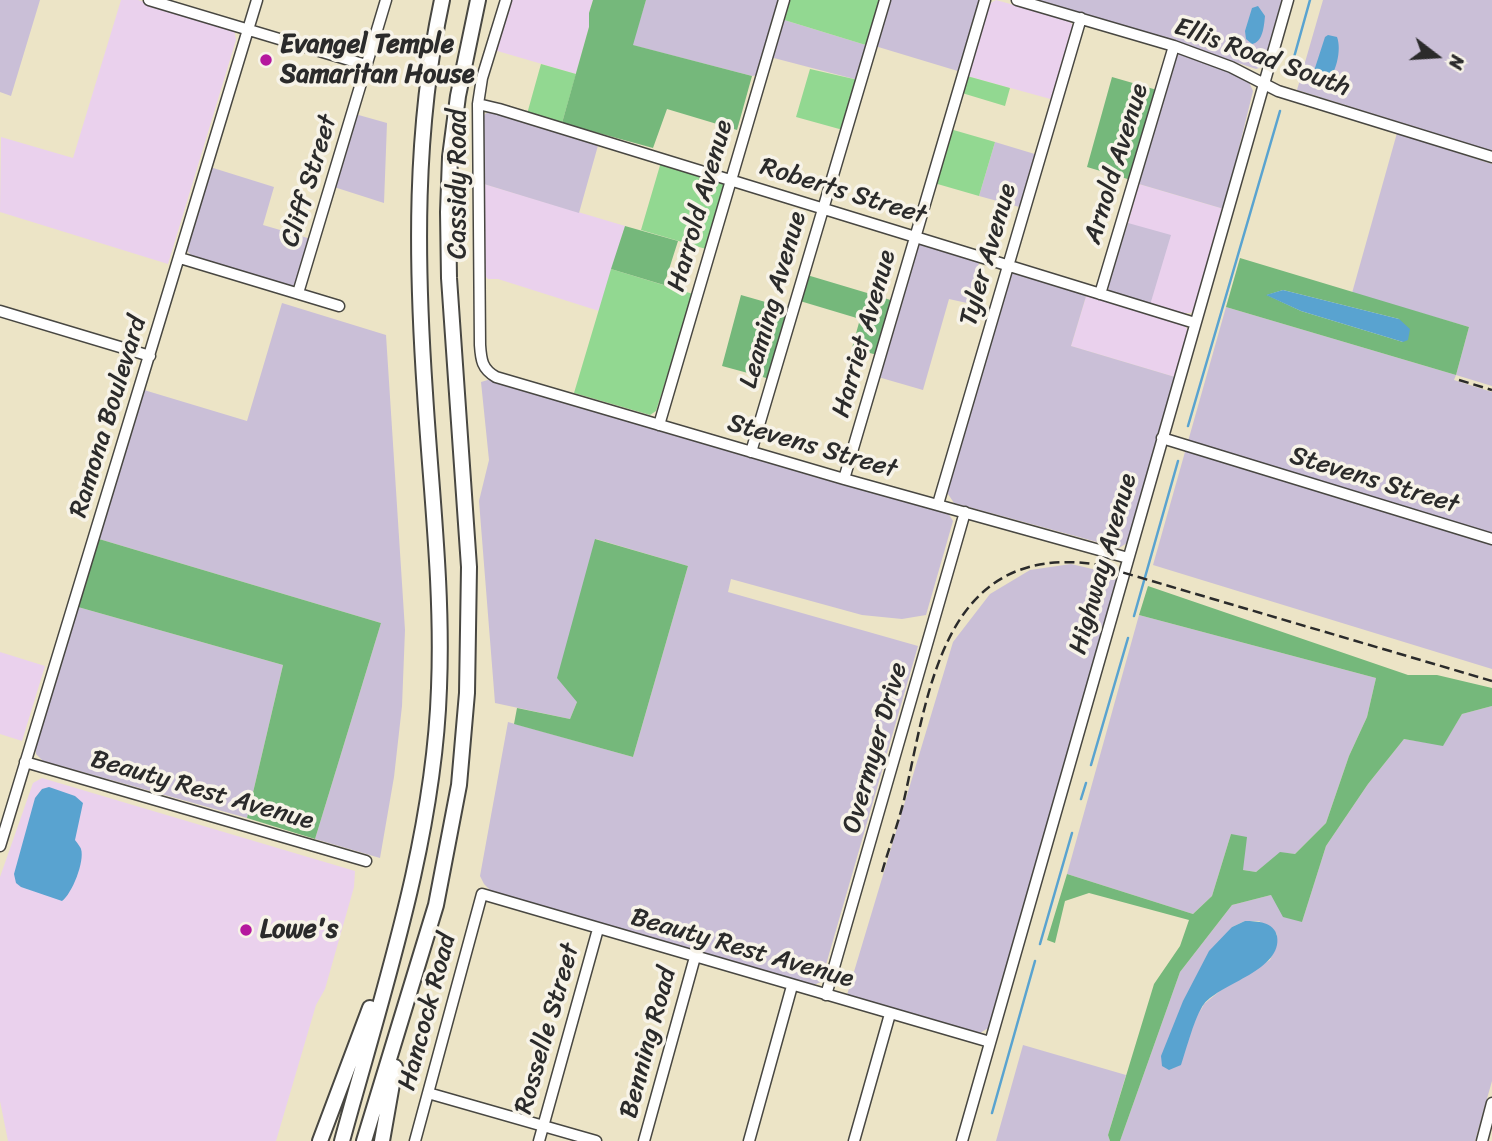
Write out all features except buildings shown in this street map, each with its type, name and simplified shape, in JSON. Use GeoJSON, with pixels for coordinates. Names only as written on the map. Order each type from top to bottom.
{"type":"FeatureCollection","features":[{"type":"Feature","properties":{"kind":"highway"},"geometry":{"type":"LineString","coordinates":[[342,1141],[400,925],[427,806],[439,690],[438,579],[421,331],[418,195],[424,103],[442,0]]}},
{"type":"Feature","properties":{"kind":"highway"},"geometry":{"type":"LineString","coordinates":[[364,1141],[436,905],[459,785],[467,693],[469,567],[449,278],[448,212],[450,157],[458,96],[478,0]]}},
{"type":"Feature","properties":{"kind":"highway"},"geometry":{"type":"LineString","coordinates":[[320,1141],[400,925]]}},
{"type":"Feature","properties":{"kind":"highway"},"geometry":{"type":"LineString","coordinates":[[382,1141],[407,1003]]}},
{"type":"Feature","properties":{"kind":"street"},"geometry":{"type":"LineString","coordinates":[[149,0],[366,65]]}},
{"type":"Feature","properties":{"kind":"street","name":"Ramona Boulevard"},"geometry":{"type":"LineString","coordinates":[[0,846],[257,0]]}},
{"type":"Feature","properties":{"kind":"street","name":"Cliff Street"},"geometry":{"type":"LineString","coordinates":[[298,293],[386,0]]}},
{"type":"Feature","properties":{"kind":"street","name":"Cassidy Road"},"geometry":{"type":"LineString","coordinates":[[486,371],[481,360],[480,345],[478,104],[482,78],[506,0]]}},
{"type":"Feature","properties":{"kind":"street","name":"Harrold Avenue"},"geometry":{"type":"LineString","coordinates":[[659,425],[784,0]]}},
{"type":"Feature","properties":{"kind":"street","name":"Leaming Avenue"},"geometry":{"type":"LineString","coordinates":[[751,452],[885,0]]}},
{"type":"Feature","properties":{"kind":"street","name":"Harriet Avenue"},"geometry":{"type":"LineString","coordinates":[[844,479],[985,0]]}},
{"type":"Feature","properties":{"kind":"street","name":"Ellis Road South"},"geometry":{"type":"LineString","coordinates":[[1017,0],[1174,46],[1231,66],[1278,91],[1492,157]]}},
{"type":"Feature","properties":{"kind":"street","name":"Highway Avenue"},"geometry":{"type":"LineString","coordinates":[[962,1141],[1288,0]]}},
{"type":"Feature","properties":{"kind":"street","name":"Tyler Avenue"},"geometry":{"type":"LineString","coordinates":[[938,504],[1081,18]]}},
{"type":"Feature","properties":{"kind":"street","name":"Arnold Avenue"},"geometry":{"type":"LineString","coordinates":[[1100,294],[1174,46]]}},
{"type":"Feature","properties":{"kind":"street","name":"Roberts Street"},"geometry":{"type":"LineString","coordinates":[[478,104],[731,179],[1195,323]]}},
{"type":"Feature","properties":{"kind":"street"},"geometry":{"type":"LineString","coordinates":[[180,258],[340,306]]}},
{"type":"Feature","properties":{"kind":"street"},"geometry":{"type":"LineString","coordinates":[[0,311],[150,356]]}},
{"type":"Feature","properties":{"kind":"street","name":"Stevens Street"},"geometry":{"type":"LineString","coordinates":[[486,371],[496,377],[751,452],[1128,558]]}},
{"type":"Feature","properties":{"kind":"street","name":"Stevens Street"},"geometry":{"type":"LineString","coordinates":[[1163,438],[1492,539]]}},
{"type":"Feature","properties":{"kind":"street","name":"Overmyer Drive"},"geometry":{"type":"LineString","coordinates":[[826,995],[965,512]]}},
{"type":"Feature","properties":{"kind":"street","name":"Beauty Rest Avenue"},"geometry":{"type":"LineString","coordinates":[[26,762],[366,861]]}},
{"type":"Feature","properties":{"kind":"street","name":"Beauty Rest Avenue"},"geometry":{"type":"LineString","coordinates":[[482,894],[990,1042]]}},
{"type":"Feature","properties":{"kind":"street","name":"Hancock Road"},"geometry":{"type":"LineString","coordinates":[[415,1141],[482,894]]}},
{"type":"Feature","properties":{"kind":"street","name":"Rosselle Street"},"geometry":{"type":"LineString","coordinates":[[539,1141],[598,929]]}},
{"type":"Feature","properties":{"kind":"street","name":"Benning Road"},"geometry":{"type":"LineString","coordinates":[[644,1141],[695,957]]}},
{"type":"Feature","properties":{"kind":"street"},"geometry":{"type":"LineString","coordinates":[[749,1141],[792,986]]}},
{"type":"Feature","properties":{"kind":"street"},"geometry":{"type":"LineString","coordinates":[[854,1141],[890,1014]]}},
{"type":"Feature","properties":{"kind":"street"},"geometry":{"type":"LineString","coordinates":[[428,1093],[596,1141]]}},
{"type":"Feature","properties":{"kind":"street"},"geometry":{"type":"LineString","coordinates":[[1482,1141],[1492,1103]]}},
{"type":"Feature","properties":{"kind":"shaded area"},"geometry":{"type":"Polygon","coordinates":[[[0,0],[40,0],[11,96],[0,92],[0,0]]]}},
{"type":"Feature","properties":{"kind":"shaded area"},"geometry":{"type":"Polygon","coordinates":[[[121,0],[138,0],[234,29],[236,40],[168,264],[0,212],[1,137],[73,158],[121,0]]]}},
{"type":"Feature","properties":{"kind":"shaded area"},"geometry":{"type":"Polygon","coordinates":[[[509,0],[593,0],[589,27],[576,74],[494,50],[509,0]]]}},
{"type":"Feature","properties":{"kind":"shaded area"},"geometry":{"type":"Polygon","coordinates":[[[646,0],[780,0],[759,75],[752,76],[632,45],[646,0]]]}},
{"type":"Feature","properties":{"kind":"shaded area"},"geometry":{"type":"Polygon","coordinates":[[[889,0],[978,0],[980,5],[961,72],[875,46],[889,0]]]}},
{"type":"Feature","properties":{"kind":"shaded area"},"geometry":{"type":"Polygon","coordinates":[[[996,0],[1068,20],[1072,24],[1073,34],[1054,100],[967,76],[989,4],[996,0]]]}},
{"type":"Feature","properties":{"kind":"shaded area"},"geometry":{"type":"Polygon","coordinates":[[[1033,0],[1284,0],[1267,60],[1262,67],[1256,69],[1033,0]]]}},
{"type":"Feature","properties":{"kind":"shaded area"},"geometry":{"type":"Polygon","coordinates":[[[1323,0],[1492,0],[1492,151],[1297,90],[1323,0]]]}},
{"type":"Feature","properties":{"kind":"shaded area"},"geometry":{"type":"Polygon","coordinates":[[[781,19],[869,46],[858,80],[770,57],[781,19]]]}},
{"type":"Feature","properties":{"kind":"shaded area"},"geometry":{"type":"Polygon","coordinates":[[[1181,53],[1243,77],[1253,91],[1224,209],[1139,184],[1175,56],[1181,53]]]}},
{"type":"Feature","properties":{"kind":"shaded area"},"geometry":{"type":"Polygon","coordinates":[[[490,111],[599,142],[579,213],[484,184],[483,118],[490,111]]]}},
{"type":"Feature","properties":{"kind":"shaded area"},"geometry":{"type":"Polygon","coordinates":[[[355,114],[387,123],[384,203],[334,187],[355,114]]]}},
{"type":"Feature","properties":{"kind":"shaded area"},"geometry":{"type":"Polygon","coordinates":[[[1397,133],[1492,164],[1492,386],[1456,375],[1469,327],[1352,293],[1397,133]]]}},
{"type":"Feature","properties":{"kind":"shaded area"},"geometry":{"type":"Polygon","coordinates":[[[995,142],[1038,155],[1023,208],[979,196],[995,142]]]}},
{"type":"Feature","properties":{"kind":"shaded area"},"geometry":{"type":"Polygon","coordinates":[[[210,167],[274,187],[263,225],[311,239],[297,282],[293,286],[194,258],[188,252],[187,245],[210,167]]]}},
{"type":"Feature","properties":{"kind":"shaded area"},"geometry":{"type":"Polygon","coordinates":[[[484,184],[625,226],[599,311],[498,279],[488,279],[484,275],[484,184]]]}},
{"type":"Feature","properties":{"kind":"shaded area"},"geometry":{"type":"Polygon","coordinates":[[[1139,184],[1224,209],[1191,313],[1180,313],[1150,305],[1128,223],[1139,184]]]}},
{"type":"Feature","properties":{"kind":"shaded area"},"geometry":{"type":"Polygon","coordinates":[[[1128,223],[1171,235],[1150,305],[1110,292],[1108,287],[1107,283],[1128,223]]]}},
{"type":"Feature","properties":{"kind":"shaded area"},"geometry":{"type":"Polygon","coordinates":[[[918,243],[980,260],[967,303],[949,299],[923,390],[878,377],[918,243]]]}},
{"type":"Feature","properties":{"kind":"shaded area"},"geometry":{"type":"Polygon","coordinates":[[[1018,271],[1087,293],[1071,346],[1175,377],[1127,543],[1119,548],[954,503],[946,491],[1009,275],[1018,271]]]}},
{"type":"Feature","properties":{"kind":"shaded area"},"geometry":{"type":"Polygon","coordinates":[[[1087,293],[1185,324],[1188,332],[1175,377],[1071,346],[1087,293]]]}},
{"type":"Feature","properties":{"kind":"shaded area"},"geometry":{"type":"Polygon","coordinates":[[[282,303],[386,335],[405,630],[402,706],[394,777],[380,858],[315,839],[381,623],[99,539],[144,390],[247,421],[282,303]]]}},
{"type":"Feature","properties":{"kind":"shaded area"},"geometry":{"type":"Polygon","coordinates":[[[1226,307],[1456,375],[1454,380],[1492,392],[1492,669],[1153,565],[1226,307]]]}},
{"type":"Feature","properties":{"kind":"shaded area"},"geometry":{"type":"Polygon","coordinates":[[[491,379],[947,511],[953,521],[926,615],[902,619],[862,615],[731,579],[728,592],[918,646],[821,982],[800,984],[522,901],[491,891],[484,884],[480,876],[508,722],[633,757],[688,566],[596,539],[577,702],[570,719],[495,703],[479,501],[489,460],[481,382],[491,379]]]}},
{"type":"Feature","properties":{"kind":"shaded area"},"geometry":{"type":"Polygon","coordinates":[[[1071,564],[1118,575],[990,1027],[980,1033],[847,995],[953,642],[990,594],[1030,570],[1071,564]]]}},
{"type":"Feature","properties":{"kind":"shaded area"},"geometry":{"type":"Polygon","coordinates":[[[78,607],[283,665],[247,818],[43,761],[36,754],[36,744],[78,607]]]}},
{"type":"Feature","properties":{"kind":"shaded area"},"geometry":{"type":"Polygon","coordinates":[[[1139,615],[1376,678],[1367,717],[1349,756],[1326,823],[1295,854],[1280,853],[1256,872],[1242,870],[1231,834],[1212,896],[1193,914],[1067,874],[1139,615]]]}},
{"type":"Feature","properties":{"kind":"shaded area"},"geometry":{"type":"Polygon","coordinates":[[[0,652],[45,666],[22,741],[0,734],[0,652]]]}},
{"type":"Feature","properties":{"kind":"shaded area"},"geometry":{"type":"Polygon","coordinates":[[[1492,706],[1492,1081],[1475,1141],[1120,1141],[1180,972],[1232,905],[1271,895],[1302,922],[1326,846],[1368,784],[1404,739],[1443,745],[1462,714],[1492,706]],[[1245,921],[1232,927],[1200,1012],[1204,1004],[1226,986],[1270,960],[1277,943],[1277,934],[1259,921],[1245,921]]]}},
{"type":"Feature","properties":{"kind":"shaded area"},"geometry":{"type":"Polygon","coordinates":[[[42,778],[355,871],[354,887],[325,989],[316,1005],[276,1141],[8,1141],[0,1101],[0,877],[33,783],[42,778]]]}},
{"type":"Feature","properties":{"kind":"shaded area"},"geometry":{"type":"Polygon","coordinates":[[[1023,1045],[1126,1075],[1108,1135],[1110,1141],[996,1141],[1023,1045]]]}},
{"type":"Feature","properties":{"kind":"green space"},"geometry":{"type":"Polygon","coordinates":[[[593,0],[646,0],[633,45],[752,76],[737,130],[667,109],[653,148],[562,123],[589,27],[593,0]]]}},
{"type":"Feature","properties":{"kind":"green space"},"geometry":{"type":"Polygon","coordinates":[[[787,0],[882,0],[869,46],[781,19],[787,0]]]}},
{"type":"Feature","properties":{"kind":"green space"},"geometry":{"type":"Polygon","coordinates":[[[541,64],[576,74],[562,123],[527,114],[541,64]]]}},
{"type":"Feature","properties":{"kind":"green space"},"geometry":{"type":"Polygon","coordinates":[[[810,69],[858,80],[843,130],[796,117],[810,69]]]}},
{"type":"Feature","properties":{"kind":"green space"},"geometry":{"type":"Polygon","coordinates":[[[967,76],[1010,88],[1005,106],[962,93],[967,76]]]}},
{"type":"Feature","properties":{"kind":"green space"},"geometry":{"type":"Polygon","coordinates":[[[1112,77],[1157,90],[1131,180],[1087,167],[1112,77]]]}},
{"type":"Feature","properties":{"kind":"green space"},"geometry":{"type":"Polygon","coordinates":[[[950,129],[995,142],[979,196],[934,183],[950,129]]]}},
{"type":"Feature","properties":{"kind":"green space"},"geometry":{"type":"Polygon","coordinates":[[[661,162],[722,178],[725,188],[706,249],[641,230],[661,162]]]}},
{"type":"Feature","properties":{"kind":"green space"},"geometry":{"type":"Polygon","coordinates":[[[625,226],[678,241],[664,285],[611,269],[625,226]]]}},
{"type":"Feature","properties":{"kind":"green space"},"geometry":{"type":"Polygon","coordinates":[[[1240,258],[1469,327],[1456,375],[1226,307],[1240,258]],[[1283,290],[1267,295],[1301,311],[1403,342],[1399,319],[1283,290]]]}},
{"type":"Feature","properties":{"kind":"green space"},"geometry":{"type":"Polygon","coordinates":[[[611,269],[693,294],[656,411],[650,415],[574,393],[611,269]]]}},
{"type":"Feature","properties":{"kind":"green space"},"geometry":{"type":"Polygon","coordinates":[[[807,275],[894,301],[877,355],[852,348],[860,319],[800,301],[807,275]]]}},
{"type":"Feature","properties":{"kind":"green space"},"geometry":{"type":"Polygon","coordinates":[[[741,295],[790,309],[770,379],[722,366],[741,295]]]}},
{"type":"Feature","properties":{"kind":"green space"},"geometry":{"type":"Polygon","coordinates":[[[99,539],[381,623],[315,839],[247,818],[283,665],[78,607],[99,539]]]}},
{"type":"Feature","properties":{"kind":"green space"},"geometry":{"type":"Polygon","coordinates":[[[595,539],[688,566],[633,757],[514,724],[517,708],[570,719],[577,702],[557,678],[595,539]]]}},
{"type":"Feature","properties":{"kind":"green space"},"geometry":{"type":"Polygon","coordinates":[[[1148,586],[1408,675],[1437,675],[1492,688],[1492,706],[1462,714],[1443,746],[1404,739],[1368,784],[1326,846],[1302,922],[1283,917],[1271,895],[1232,905],[1180,972],[1120,1141],[1110,1141],[1108,1135],[1154,984],[1180,946],[1189,920],[1089,893],[1065,901],[1055,943],[1047,940],[1067,874],[1193,914],[1212,896],[1231,834],[1247,837],[1243,870],[1256,872],[1280,852],[1295,854],[1326,823],[1349,756],[1367,717],[1376,678],[1139,615],[1148,586]]]}},
{"type":"Feature","properties":{"kind":"water"},"geometry":{"type":"Polygon","coordinates":[[[1258,6],[1265,16],[1264,24],[1261,37],[1252,44],[1246,39],[1245,31],[1252,8],[1258,6]]]}},
{"type":"Feature","properties":{"kind":"water"},"geometry":{"type":"Polygon","coordinates":[[[1328,35],[1337,37],[1339,49],[1335,69],[1325,84],[1316,81],[1314,71],[1328,35]]]}},
{"type":"Feature","properties":{"kind":"water"},"geometry":{"type":"Polygon","coordinates":[[[1283,290],[1399,319],[1410,329],[1408,340],[1403,342],[1301,311],[1266,295],[1283,290]]]}},
{"type":"Feature","properties":{"kind":"water"},"geometry":{"type":"Polygon","coordinates":[[[49,787],[75,796],[83,803],[75,840],[81,849],[81,861],[73,885],[62,901],[21,887],[16,883],[14,874],[35,798],[42,789],[49,787]]]}},
{"type":"Feature","properties":{"kind":"water"},"geometry":{"type":"Polygon","coordinates":[[[1245,921],[1269,925],[1275,931],[1276,948],[1271,958],[1204,1004],[1194,1024],[1181,1065],[1169,1070],[1162,1066],[1161,1056],[1183,1001],[1209,951],[1232,927],[1245,921]]]}},
{"type":"Feature","properties":{"kind":"waterway"},"geometry":{"type":"LineString","coordinates":[[1291,68],[1310,0]]}},
{"type":"Feature","properties":{"kind":"waterway"},"geometry":{"type":"LineString","coordinates":[[1188,426],[1280,111]]}},
{"type":"Feature","properties":{"kind":"waterway"},"geometry":{"type":"LineString","coordinates":[[1134,616],[1178,461]]}},
{"type":"Feature","properties":{"kind":"waterway"},"geometry":{"type":"LineString","coordinates":[[1091,765],[1128,638]]}},
{"type":"Feature","properties":{"kind":"waterway"},"geometry":{"type":"LineString","coordinates":[[1081,799],[1086,783]]}},
{"type":"Feature","properties":{"kind":"waterway"},"geometry":{"type":"LineString","coordinates":[[1040,944],[1072,833]]}},
{"type":"Feature","properties":{"kind":"waterway"},"geometry":{"type":"LineString","coordinates":[[992,1113],[1035,961]]}},
{"type":"Feature","properties":{"kind":"railway"},"geometry":{"type":"LineString","coordinates":[[1459,380],[1492,390]]}},
{"type":"Feature","properties":{"kind":"railway"},"geometry":{"type":"LineString","coordinates":[[882,872],[902,809],[935,672],[952,633],[974,601],[1004,577],[1044,564],[1094,564],[1492,681]]}},
{"type":"Feature","properties":{"kind":"place","name":"Evangel Temple Samaritan House"},"geometry":{"type":"Point","coordinates":[266,60]}},
{"type":"Feature","properties":{"kind":"place","name":"Lowe's"},"geometry":{"type":"Point","coordinates":[246,930]}}]}
